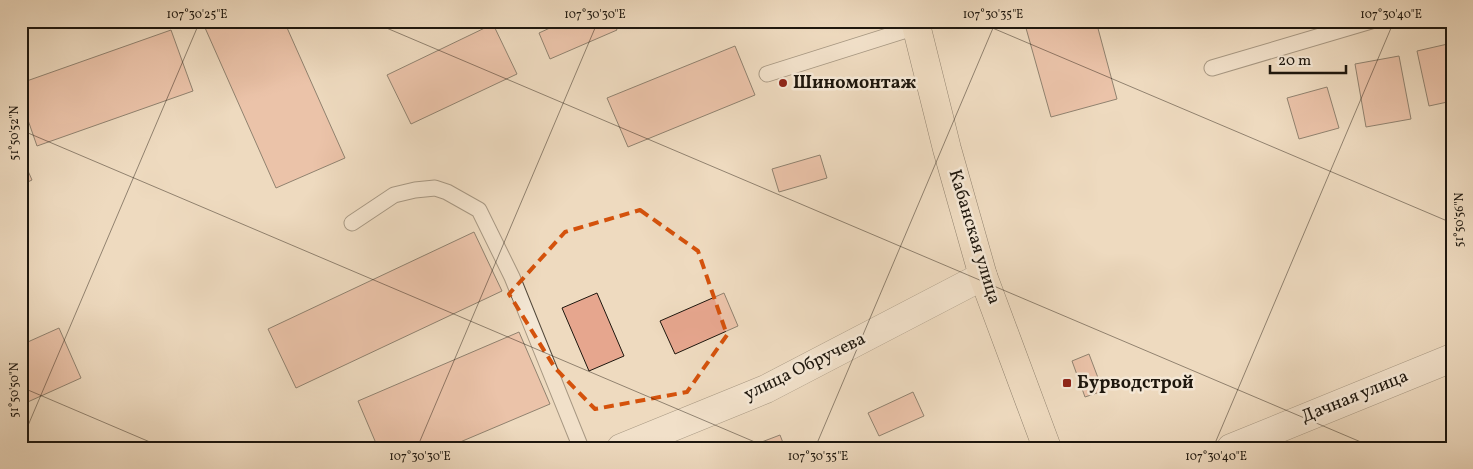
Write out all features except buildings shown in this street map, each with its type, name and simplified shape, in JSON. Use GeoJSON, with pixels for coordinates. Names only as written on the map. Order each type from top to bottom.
{"type":"FeatureCollection","features":[{"type":"Feature","properties":{"kind":"main road","name":"Кабанская улица"},"geometry":{"type":"LineString","coordinates":[[915,24],[947,149],[984,276],[1047,448]]}},
{"type":"Feature","properties":{"kind":"street","name":"улица Обручева"},"geometry":{"type":"LineString","coordinates":[[621,448],[766,389],[984,276]]}},
{"type":"Feature","properties":{"kind":"street","name":"Дачная улица"},"geometry":{"type":"LineString","coordinates":[[1232,448],[1452,358]]}},
{"type":"Feature","properties":{"kind":"lane"},"geometry":{"type":"LineString","coordinates":[[1212,68],[1371,21]]}},
{"type":"Feature","properties":{"kind":"lane"},"geometry":{"type":"LineString","coordinates":[[767,74],[915,24]]}},
{"type":"Feature","properties":{"kind":"lane"},"geometry":{"type":"LineString","coordinates":[[352,223],[394,195],[435,188],[447,192],[479,210],[512,277],[581,448]]}},
{"type":"Feature","properties":{"kind":"highlighted area"},"geometry":{"type":"Polygon","coordinates":[[[640,210],[698,251],[727,335],[687,392],[595,409],[555,368],[509,294],[565,232],[640,210]]]}},
{"type":"Feature","properties":{"kind":"place","name":"Шиномонтаж"},"geometry":{"type":"Point","coordinates":[783,83]}},
{"type":"Feature","properties":{"kind":"place","name":"Бурводстрой"},"geometry":{"type":"Point","coordinates":[1067,383]}}]}
